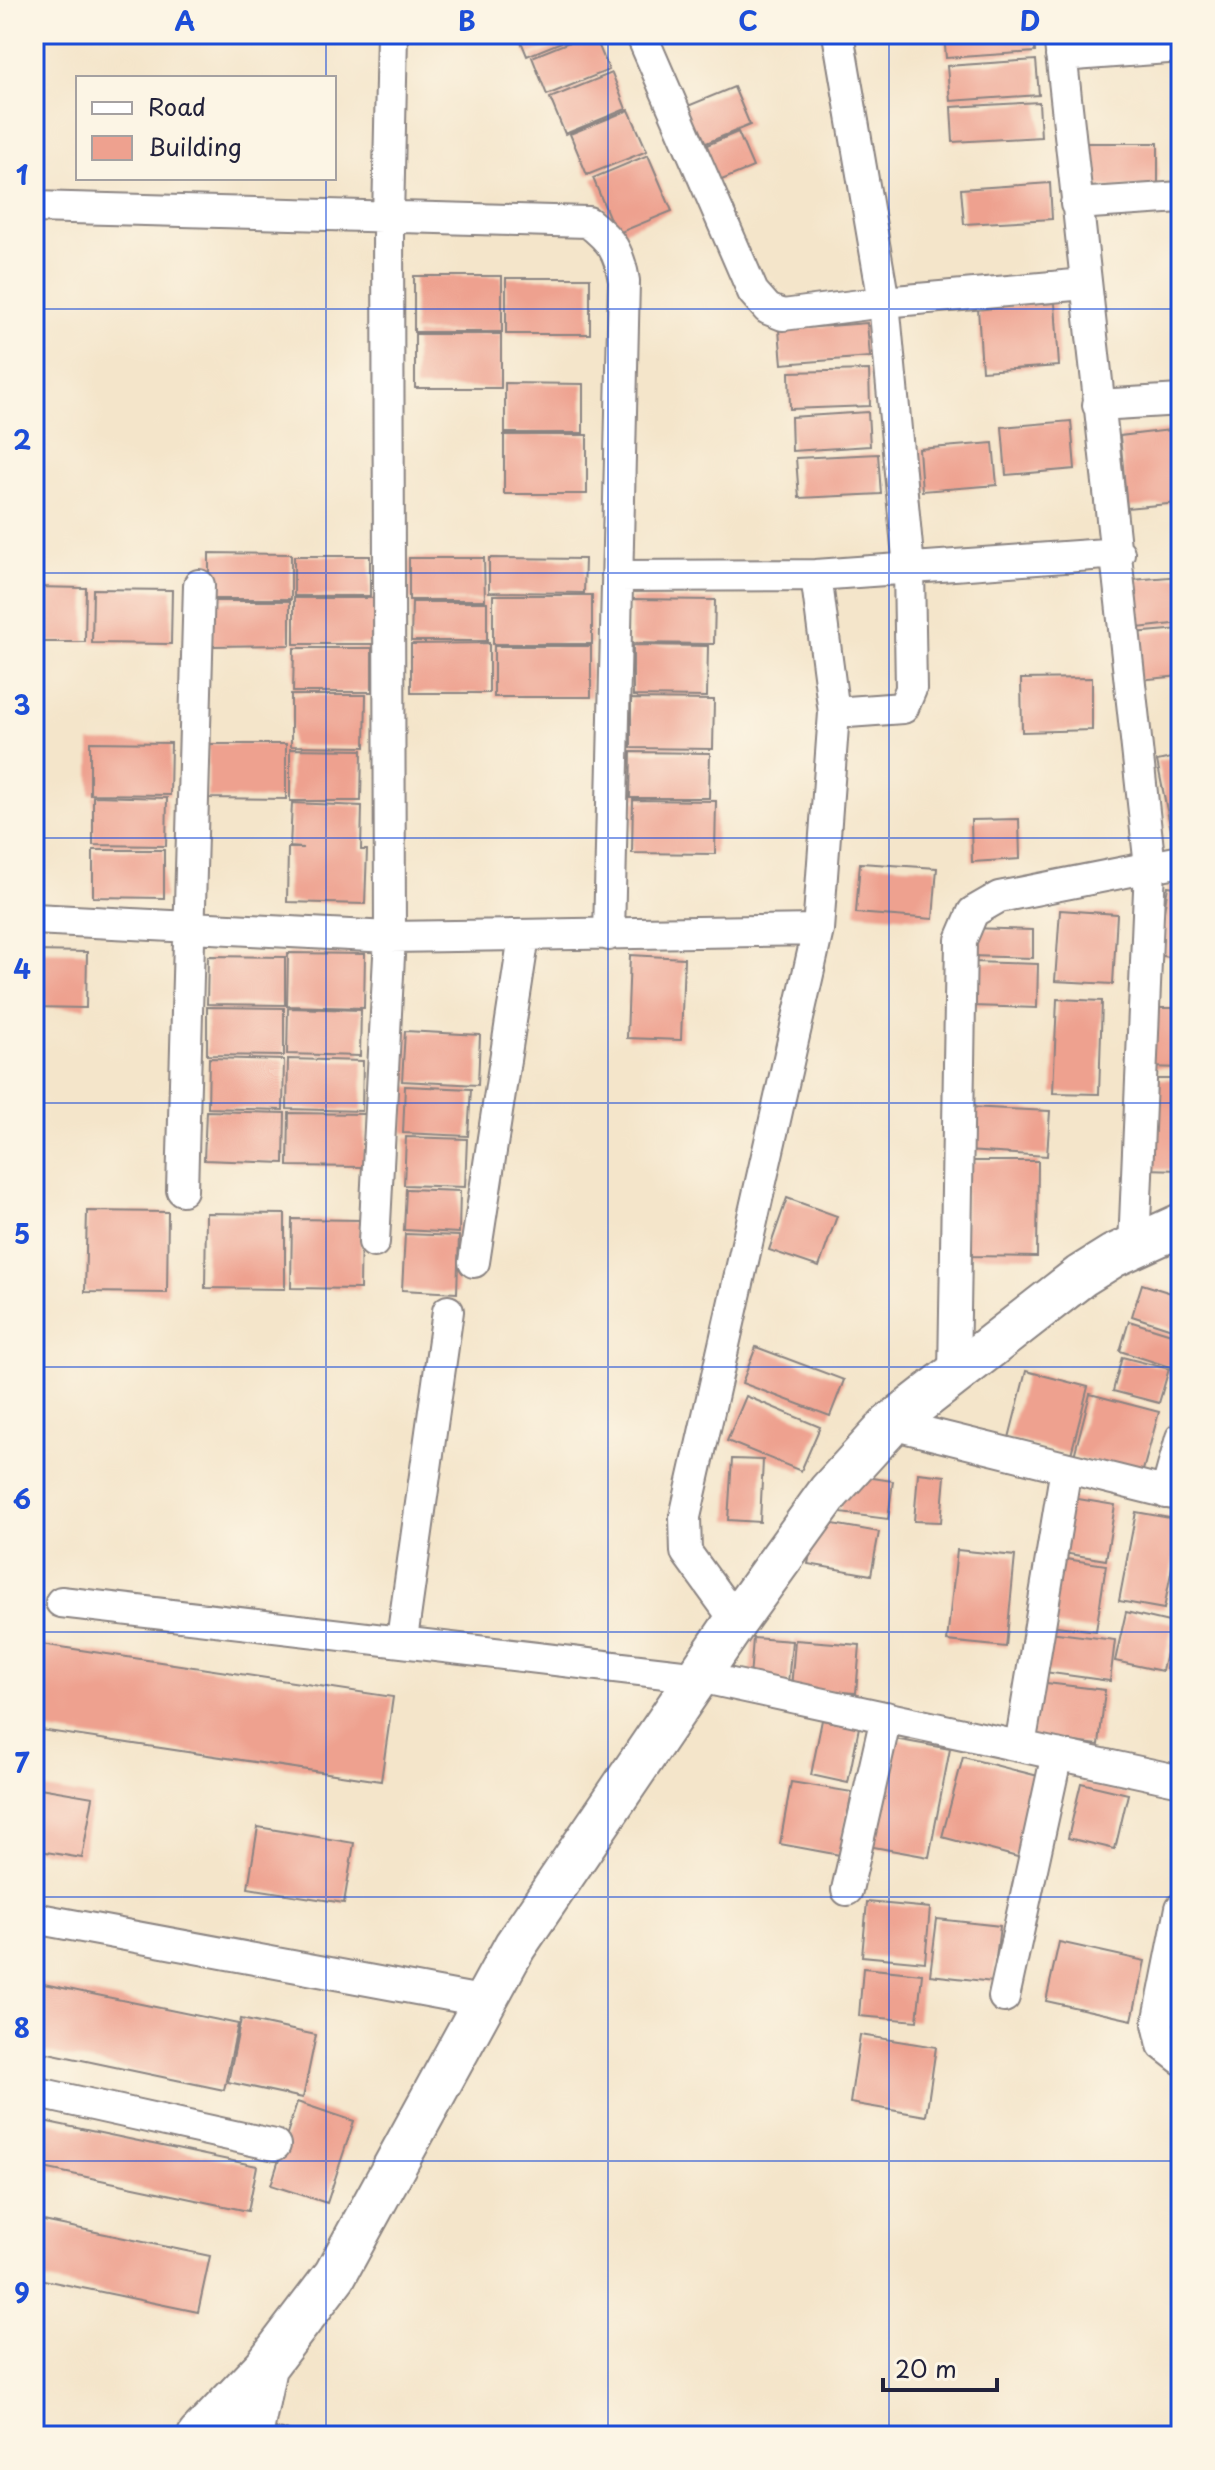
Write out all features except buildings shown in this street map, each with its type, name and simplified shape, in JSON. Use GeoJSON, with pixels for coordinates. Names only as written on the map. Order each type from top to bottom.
{"type":"FeatureCollection","features":[{"type":"Feature","properties":{"kind":"street"},"geometry":{"type":"LineString","coordinates":[[374,1242],[390,937],[388,219],[392,34]]}},
{"type":"Feature","properties":{"kind":"street"},"geometry":{"type":"LineString","coordinates":[[641,34],[753,292],[768,309],[783,315],[884,302],[1085,284]]}},
{"type":"Feature","properties":{"kind":"street"},"geometry":{"type":"LineString","coordinates":[[834,713],[903,708],[911,689],[909,568],[884,302],[838,34]]}},
{"type":"Feature","properties":{"kind":"street"},"geometry":{"type":"LineString","coordinates":[[1134,1246],[1150,867],[1119,553],[1098,405],[1060,45],[1181,47]]}},
{"type":"Feature","properties":{"kind":"street"},"geometry":{"type":"LineString","coordinates":[[1076,204],[1181,197]]}},
{"type":"Feature","properties":{"kind":"street"},"geometry":{"type":"LineString","coordinates":[[34,207],[388,219],[588,222],[605,235],[620,255],[624,281],[609,935]]}},
{"type":"Feature","properties":{"kind":"street"},"geometry":{"type":"LineString","coordinates":[[1098,405],[1181,400]]}},
{"type":"Feature","properties":{"kind":"street"},"geometry":{"type":"LineString","coordinates":[[617,576],[816,575],[1119,553]]}},
{"type":"Feature","properties":{"kind":"street"},"geometry":{"type":"LineString","coordinates":[[736,1621],[686,1552],[685,1517],[818,930],[834,713],[816,575]]}},
{"type":"Feature","properties":{"kind":"street"},"geometry":{"type":"LineString","coordinates":[[182,1190],[199,585]]}},
{"type":"Feature","properties":{"kind":"street"},"geometry":{"type":"LineString","coordinates":[[954,1374],[961,940],[973,912],[999,897],[1181,861]]}},
{"type":"Feature","properties":{"kind":"street"},"geometry":{"type":"LineString","coordinates":[[34,919],[390,937],[818,930]]}},
{"type":"Feature","properties":{"kind":"street"},"geometry":{"type":"LineString","coordinates":[[474,1262],[524,936]]}},
{"type":"Feature","properties":{"kind":"street"},"geometry":{"type":"LineString","coordinates":[[199,2436],[265,2367],[335,2275],[481,2001],[515,1946],[736,1621],[829,1492],[891,1424],[1081,1276],[1134,1246],[1181,1225]]}},
{"type":"Feature","properties":{"kind":"street"},"geometry":{"type":"LineString","coordinates":[[402,1639],[448,1311]]}},
{"type":"Feature","properties":{"kind":"street"},"geometry":{"type":"LineString","coordinates":[[891,1424],[1174,1494],[1181,1438]]}},
{"type":"Feature","properties":{"kind":"street"},"geometry":{"type":"LineString","coordinates":[[1020,1746],[1066,1468]]}},
{"type":"Feature","properties":{"kind":"street"},"geometry":{"type":"LineString","coordinates":[[61,1602],[402,1639],[699,1677],[1181,1781]]}},
{"type":"Feature","properties":{"kind":"street"},"geometry":{"type":"LineString","coordinates":[[847,1890],[886,1717]]}},
{"type":"Feature","properties":{"kind":"street"},"geometry":{"type":"LineString","coordinates":[[1004,1997],[1057,1754]]}},
{"type":"Feature","properties":{"kind":"street"},"geometry":{"type":"LineString","coordinates":[[1181,1908],[1158,2024],[1163,2045],[1181,2059]]}},
{"type":"Feature","properties":{"kind":"street"},"geometry":{"type":"LineString","coordinates":[[34,1918],[481,2001]]}},
{"type":"Feature","properties":{"kind":"street"},"geometry":{"type":"LineString","coordinates":[[34,2092],[275,2145]]}},
{"type":"Feature","properties":{"kind":"street"},"geometry":{"type":"LineString","coordinates":[[251,2436],[265,2367]]}}]}
